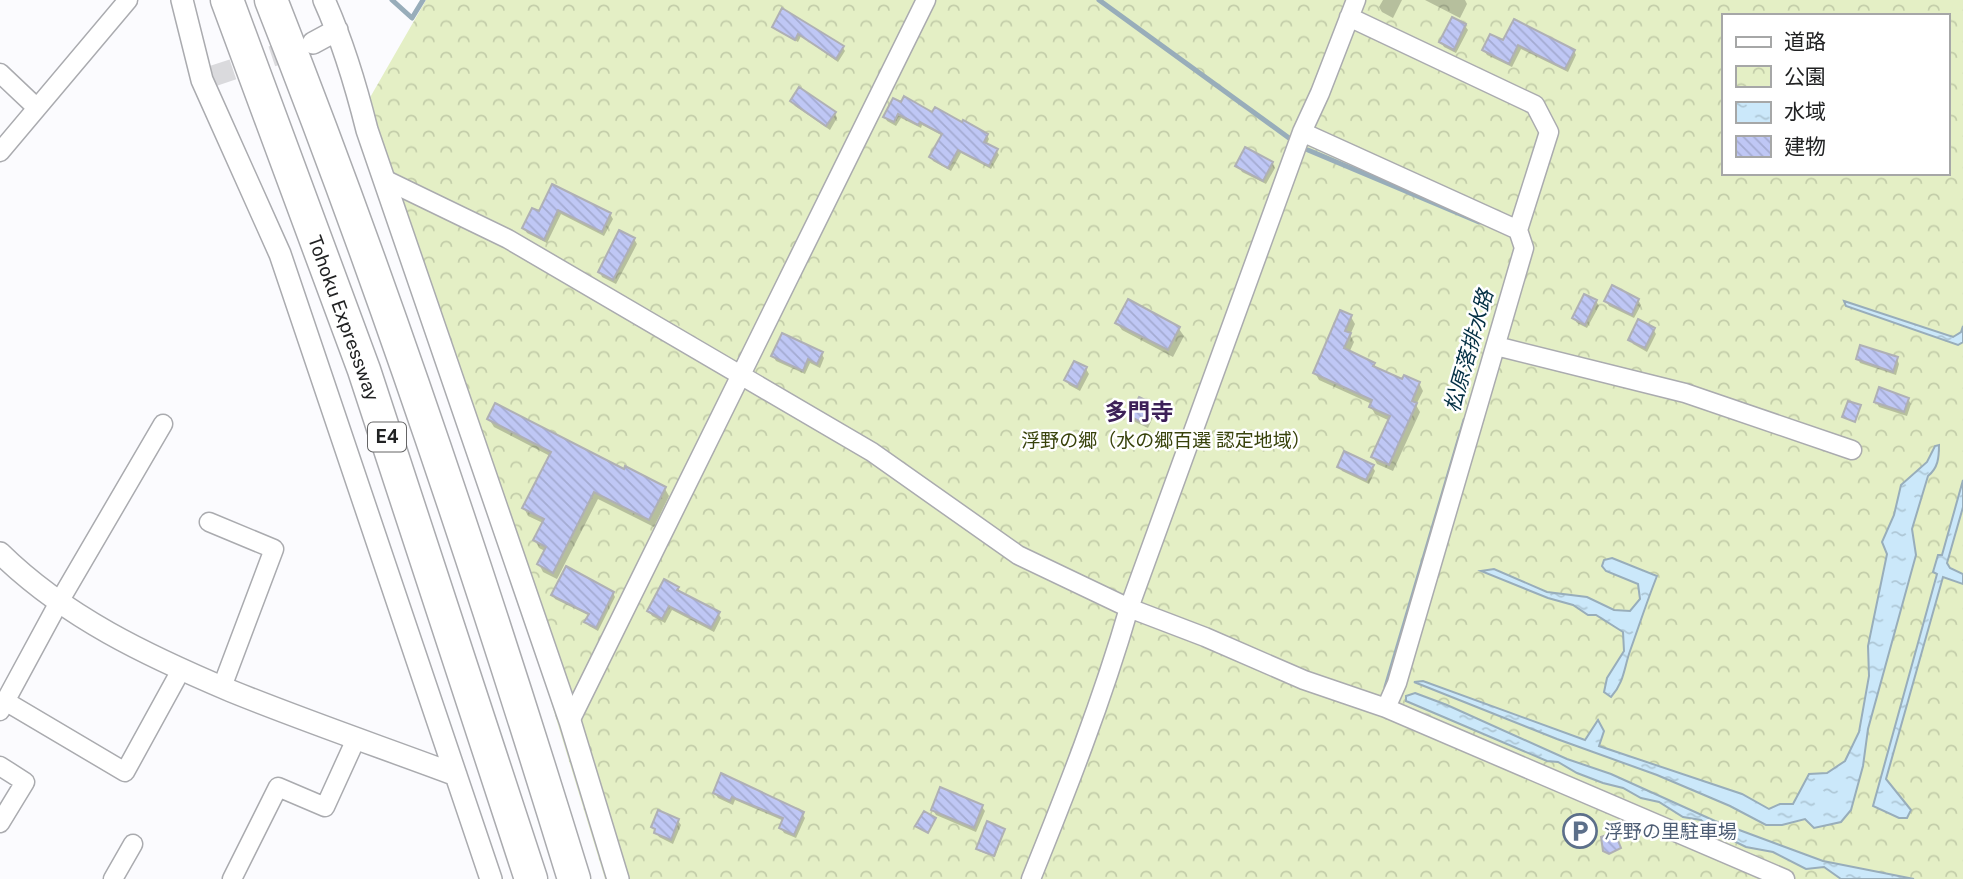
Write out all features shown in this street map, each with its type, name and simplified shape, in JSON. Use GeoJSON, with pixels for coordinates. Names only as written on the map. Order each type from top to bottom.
{"type":"FeatureCollection","features":[{"type":"Feature","properties":{"kind":"highway","name":"Tohoku Expressway"},"geometry":{"type":"LineString","coordinates":[[227,0],[364,370],[531,879]]}},
{"type":"Feature","properties":{"kind":"highway","name":"E4"},"geometry":{"type":"LineString","coordinates":[[271,0],[315,112],[402,353],[499,641],[574,879]]}},
{"type":"Feature","properties":{"kind":"street"},"geometry":{"type":"LineString","coordinates":[[0,152],[128,0]]}},
{"type":"Feature","properties":{"kind":"street"},"geometry":{"type":"LineString","coordinates":[[182,0],[207,78],[280,254],[491,879]]}},
{"type":"Feature","properties":{"kind":"street"},"geometry":{"type":"LineString","coordinates":[[324,0],[338,30],[384,178],[570,721],[618,879]]}},
{"type":"Feature","properties":{"kind":"street"},"geometry":{"type":"LineString","coordinates":[[570,721],[926,0]]}},
{"type":"Feature","properties":{"kind":"street"},"geometry":{"type":"LineString","coordinates":[[1031,879],[1110,675],[1129,608],[1301,132],[1320,93],[1356,0]]}},
{"type":"Feature","properties":{"kind":"street"},"geometry":{"type":"LineString","coordinates":[[1349,17],[1535,106],[1549,132],[1518,230],[1524,248],[1397,683],[1386,708]]}},
{"type":"Feature","properties":{"kind":"street"},"geometry":{"type":"LineString","coordinates":[[313,43],[338,30]]}},
{"type":"Feature","properties":{"kind":"street"},"geometry":{"type":"LineString","coordinates":[[0,72],[37,108]]}},
{"type":"Feature","properties":{"kind":"street"},"geometry":{"type":"LineString","coordinates":[[1301,132],[1518,230]]}},
{"type":"Feature","properties":{"kind":"street"},"geometry":{"type":"LineString","coordinates":[[384,178],[508,239],[872,452],[1018,555],[1129,608],[1304,680],[1386,708],[1786,879]]}},
{"type":"Feature","properties":{"kind":"street"},"geometry":{"type":"LineString","coordinates":[[1496,346],[1685,393],[1852,450]]}},
{"type":"Feature","properties":{"kind":"street"},"geometry":{"type":"LineString","coordinates":[[163,424],[59,602],[3,706],[125,772],[181,670]]}},
{"type":"Feature","properties":{"kind":"street"},"geometry":{"type":"LineString","coordinates":[[209,522],[274,549],[222,687]]}},
{"type":"Feature","properties":{"kind":"street"},"geometry":{"type":"LineString","coordinates":[[0,553],[59,602],[103,632],[181,670],[456,775]]}},
{"type":"Feature","properties":{"kind":"street"},"geometry":{"type":"LineString","coordinates":[[232,879],[278,787],[325,807],[356,739]]}},
{"type":"Feature","properties":{"kind":"street"},"geometry":{"type":"LineString","coordinates":[[0,766],[25,782],[0,824]]}},
{"type":"Feature","properties":{"kind":"street"},"geometry":{"type":"LineString","coordinates":[[113,879],[133,844]]}},
{"type":"Feature","properties":{"kind":"green space","name":"浮野の郷（水の郷百選 認定地域）"},"geometry":{"type":"Polygon","coordinates":[[[426,0],[1963,0],[1963,879],[605,879],[368,101],[426,0]]]}},
{"type":"Feature","properties":{"kind":"water"},"geometry":{"type":"Polygon","coordinates":[[[1844,301],[1953,337],[1961,332],[1963,326],[1963,342],[1958,345],[1846,306],[1844,301]]]}},
{"type":"Feature","properties":{"kind":"water"},"geometry":{"type":"Polygon","coordinates":[[[1939,445],[1937,462],[1928,476],[1912,529],[1916,555],[1868,729],[1863,766],[1851,810],[1841,822],[1814,828],[1805,819],[1782,825],[1766,825],[1730,806],[1657,775],[1557,739],[1414,682],[1423,681],[1585,740],[1598,720],[1604,731],[1599,746],[1742,794],[1769,809],[1780,804],[1793,804],[1809,774],[1827,773],[1845,761],[1859,732],[1869,676],[1868,646],[1887,554],[1882,542],[1894,515],[1901,485],[1927,462],[1935,446],[1939,445]]]}},
{"type":"Feature","properties":{"kind":"water"},"geometry":{"type":"Polygon","coordinates":[[[1963,480],[1963,507],[1947,563],[1950,568],[1963,574],[1963,584],[1943,577],[1886,779],[1911,810],[1907,818],[1899,818],[1873,806],[1937,574],[1933,572],[1938,555],[1942,555],[1963,480]]]}},
{"type":"Feature","properties":{"kind":"water"},"geometry":{"type":"Polygon","coordinates":[[[1612,558],[1657,576],[1621,681],[1611,697],[1604,692],[1607,678],[1624,651],[1623,632],[1596,615],[1588,615],[1573,605],[1548,598],[1481,571],[1494,569],[1547,592],[1587,597],[1614,610],[1630,611],[1640,599],[1638,584],[1606,571],[1602,566],[1604,560],[1612,558]]]}},
{"type":"Feature","properties":{"kind":"water"},"geometry":{"type":"Polygon","coordinates":[[[1415,693],[1567,759],[1611,774],[1715,821],[1823,861],[1914,879],[1841,879],[1824,867],[1806,869],[1773,852],[1746,847],[1715,832],[1701,820],[1683,817],[1659,802],[1641,798],[1623,788],[1577,773],[1558,762],[1547,761],[1406,701],[1406,696],[1415,693]]]}},
{"type":"Feature","properties":{"kind":"building"},"geometry":{"type":"Polygon","coordinates":[[[782,8],[844,46],[836,59],[798,34],[795,40],[772,27],[782,8]]]}},
{"type":"Feature","properties":{"kind":"building"},"geometry":{"type":"Polygon","coordinates":[[[1452,17],[1466,24],[1454,50],[1439,42],[1452,17]]]}},
{"type":"Feature","properties":{"kind":"building"},"geometry":{"type":"Polygon","coordinates":[[[1514,19],[1575,50],[1565,69],[1518,45],[1509,64],[1482,50],[1490,34],[1503,40],[1514,19]]]}},
{"type":"Feature","properties":{"kind":"building"},"geometry":{"type":"Polygon","coordinates":[[[799,87],[836,112],[826,126],[790,101],[799,87]]]}},
{"type":"Feature","properties":{"kind":"building"},"geometry":{"type":"Polygon","coordinates":[[[904,96],[932,112],[935,107],[988,134],[984,142],[998,149],[989,166],[958,150],[948,168],[929,157],[942,134],[898,114],[894,122],[883,117],[893,98],[901,102],[904,96]]]}},
{"type":"Feature","properties":{"kind":"building"},"geometry":{"type":"Polygon","coordinates":[[[1245,147],[1273,162],[1263,181],[1235,166],[1245,147]]]}},
{"type":"Feature","properties":{"kind":"building"},"geometry":{"type":"Polygon","coordinates":[[[552,184],[611,213],[602,232],[558,210],[544,240],[522,228],[532,208],[539,211],[552,184]]]}},
{"type":"Feature","properties":{"kind":"building"},"geometry":{"type":"Polygon","coordinates":[[[619,230],[635,238],[613,280],[598,272],[619,230]]]}},
{"type":"Feature","properties":{"kind":"building"},"geometry":{"type":"Polygon","coordinates":[[[1612,285],[1639,299],[1632,315],[1604,301],[1612,285]]]}},
{"type":"Feature","properties":{"kind":"building"},"geometry":{"type":"Polygon","coordinates":[[[1584,294],[1597,300],[1585,325],[1572,318],[1584,294]]]}},
{"type":"Feature","properties":{"kind":"building"},"geometry":{"type":"Polygon","coordinates":[[[1128,299],[1180,327],[1168,350],[1115,323],[1128,299]]]}},
{"type":"Feature","properties":{"kind":"building"},"geometry":{"type":"Polygon","coordinates":[[[1340,310],[1352,315],[1345,331],[1351,333],[1344,348],[1375,363],[1373,366],[1402,379],[1404,375],[1420,382],[1412,401],[1417,403],[1389,465],[1371,457],[1390,416],[1369,407],[1372,400],[1313,373],[1340,310]]]}},
{"type":"Feature","properties":{"kind":"building"},"geometry":{"type":"Polygon","coordinates":[[[1638,319],[1655,328],[1645,348],[1628,340],[1638,319]]]}},
{"type":"Feature","properties":{"kind":"building"},"geometry":{"type":"Polygon","coordinates":[[[782,333],[823,352],[817,364],[808,359],[803,371],[771,356],[782,333]]]}},
{"type":"Feature","properties":{"kind":"building"},"geometry":{"type":"Polygon","coordinates":[[[1860,345],[1898,357],[1893,372],[1856,359],[1860,345]]]}},
{"type":"Feature","properties":{"kind":"building"},"geometry":{"type":"Polygon","coordinates":[[[1074,361],[1087,367],[1077,387],[1064,380],[1074,361]]]}},
{"type":"Feature","properties":{"kind":"building"},"geometry":{"type":"Polygon","coordinates":[[[1879,387],[1909,398],[1904,412],[1874,402],[1879,387]]]}},
{"type":"Feature","properties":{"kind":"building"},"geometry":{"type":"Polygon","coordinates":[[[1139,397],[1155,405],[1145,424],[1129,416],[1139,397]]]}},
{"type":"Feature","properties":{"kind":"building"},"geometry":{"type":"Polygon","coordinates":[[[1848,401],[1861,405],[1855,422],[1842,417],[1848,401]]]}},
{"type":"Feature","properties":{"kind":"building"},"geometry":{"type":"Polygon","coordinates":[[[495,403],[624,469],[625,466],[666,487],[649,520],[594,492],[553,573],[537,564],[546,547],[533,540],[544,519],[522,508],[551,452],[487,419],[495,403]]]}},
{"type":"Feature","properties":{"kind":"building"},"geometry":{"type":"Polygon","coordinates":[[[1344,451],[1374,465],[1366,480],[1337,467],[1344,451]]]}},
{"type":"Feature","properties":{"kind":"building"},"geometry":{"type":"Polygon","coordinates":[[[566,566],[614,592],[596,628],[584,622],[589,614],[551,595],[566,566]]]}},
{"type":"Feature","properties":{"kind":"building"},"geometry":{"type":"Polygon","coordinates":[[[664,579],[679,587],[677,590],[720,612],[711,628],[669,606],[662,619],[647,611],[664,579]]]}},
{"type":"Feature","properties":{"kind":"building"},"geometry":{"type":"Polygon","coordinates":[[[721,773],[804,812],[794,835],[779,828],[783,818],[732,797],[730,801],[713,793],[721,773]]]}},
{"type":"Feature","properties":{"kind":"building"},"geometry":{"type":"Polygon","coordinates":[[[940,787],[983,805],[974,828],[931,810],[940,787]]]}},
{"type":"Feature","properties":{"kind":"building"},"geometry":{"type":"Polygon","coordinates":[[[658,810],[679,819],[671,840],[654,833],[655,829],[651,827],[658,810]]]}},
{"type":"Feature","properties":{"kind":"building"},"geometry":{"type":"Polygon","coordinates":[[[924,811],[936,818],[928,833],[915,826],[924,811]]]}},
{"type":"Feature","properties":{"kind":"building"},"geometry":{"type":"Polygon","coordinates":[[[987,821],[1005,829],[994,856],[976,849],[987,821]]]}},
{"type":"Feature","properties":{"kind":"building"},"geometry":{"type":"Polygon","coordinates":[[[1609,834],[1617,838],[1621,848],[1609,854],[1603,851],[1601,837],[1609,834]]]}},
{"type":"Feature","properties":{"kind":"waterway","name":"松原落排水路"},"geometry":{"type":"LineString","coordinates":[[392,0],[412,18],[423,0]]}},
{"type":"Feature","properties":{"kind":"waterway","name":"松原落排水路"},"geometry":{"type":"LineString","coordinates":[[1099,0],[1289,138]]}},
{"type":"Feature","properties":{"kind":"waterway","name":"松原落排水路"},"geometry":{"type":"LineString","coordinates":[[1308,150],[1479,222]]}},
{"type":"Feature","properties":{"kind":"waterway","name":"松原落排水路"},"geometry":{"type":"LineString","coordinates":[[1386,687],[1465,420]]}},
{"type":"Feature","properties":{"kind":"tunnel"},"geometry":{"type":"LineString","coordinates":[[213,76],[300,47]]}},
{"type":"Feature","properties":{"kind":"place","name":"浮野の里駐車場"},"geometry":{"type":"Point","coordinates":[1580,831]}},
{"type":"Feature","properties":{"kind":"district","name":"多門寺"},"geometry":{"type":"Point","coordinates":[1139,412]}}]}
